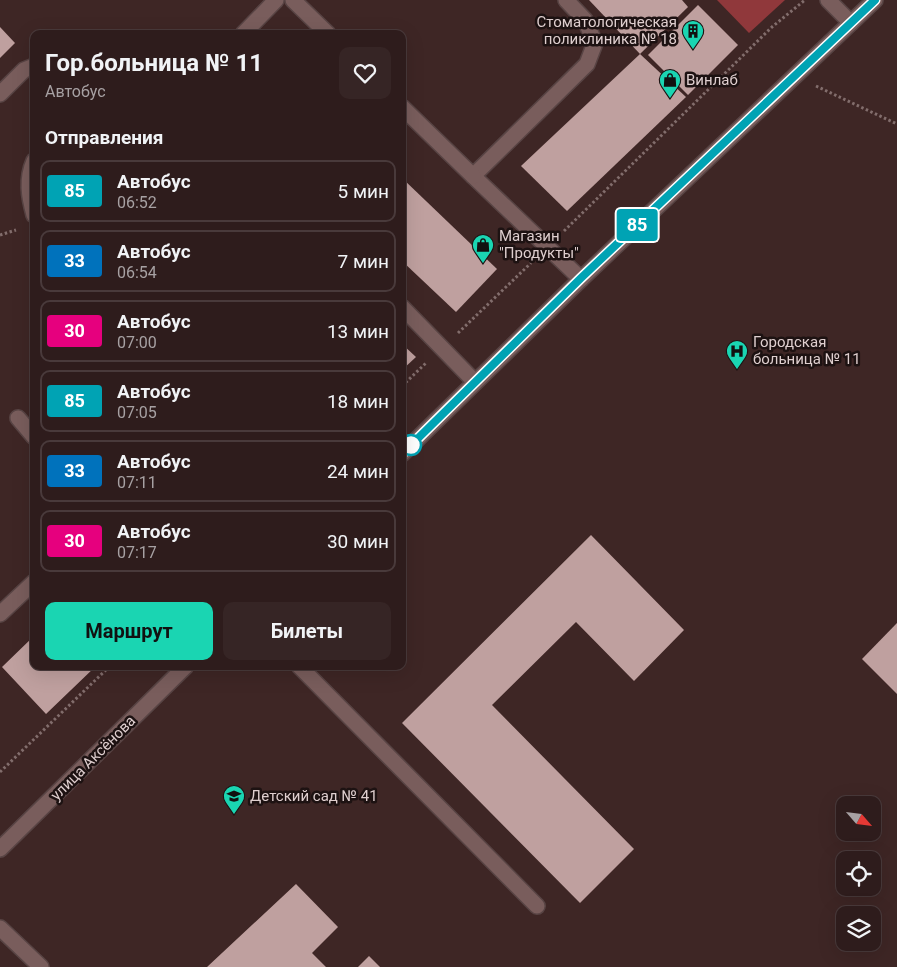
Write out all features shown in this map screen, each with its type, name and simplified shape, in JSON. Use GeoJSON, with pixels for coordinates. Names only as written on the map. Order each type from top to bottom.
{"type":"FeatureCollection","features":[{"type":"Feature","properties":{"kind":"street"},"geometry":{"type":"LineString","coordinates":[[246,30],[276,0]]}},
{"type":"Feature","properties":{"kind":"street"},"geometry":{"type":"LineString","coordinates":[[293,0],[324,30]]}},
{"type":"Feature","properties":{"kind":"street"},"geometry":{"type":"LineString","coordinates":[[473,176],[588,64],[595,43],[585,20],[566,0]]}},
{"type":"Feature","properties":{"kind":"street"},"geometry":{"type":"LineString","coordinates":[[828,0],[851,23]]}},
{"type":"Feature","properties":{"kind":"street"},"geometry":{"type":"LineString","coordinates":[[406,450],[581,278],[875,0]]}},
{"type":"Feature","properties":{"kind":"street"},"geometry":{"type":"LineString","coordinates":[[0,94],[24,70],[30,68]]}},
{"type":"Feature","properties":{"kind":"street"},"geometry":{"type":"LineString","coordinates":[[406,111],[581,278]]}},
{"type":"Feature","properties":{"kind":"street"},"geometry":{"type":"LineString","coordinates":[[30,171],[30,201]]}},
{"type":"Feature","properties":{"kind":"street"},"geometry":{"type":"LineString","coordinates":[[406,311],[475,382]]}},
{"type":"Feature","properties":{"kind":"street"},"geometry":{"type":"LineString","coordinates":[[18,418],[30,432]]}},
{"type":"Feature","properties":{"kind":"street"},"geometry":{"type":"LineString","coordinates":[[0,614],[30,586]]}},
{"type":"Feature","properties":{"kind":"street","name":"улица Аксёнова"},"geometry":{"type":"LineString","coordinates":[[0,849],[182,670]]}},
{"type":"Feature","properties":{"kind":"street"},"geometry":{"type":"LineString","coordinates":[[303,670],[537,906]]}},
{"type":"Feature","properties":{"kind":"street"},"geometry":{"type":"LineString","coordinates":[[0,928],[41,967]]}},
{"type":"Feature","properties":{"kind":"path"},"geometry":{"type":"LineString","coordinates":[[406,382],[548,247],[772,27],[806,0]]}},
{"type":"Feature","properties":{"kind":"path"},"geometry":{"type":"LineString","coordinates":[[796,76],[897,124]]}},
{"type":"Feature","properties":{"kind":"path"},"geometry":{"type":"LineString","coordinates":[[0,772],[106,670]]}},
{"type":"Feature","properties":{"kind":"shaded area"},"geometry":{"type":"Polygon","coordinates":[[[717,0],[785,0],[749,33],[717,0]]]}},
{"type":"Feature","properties":{"kind":"building"},"geometry":{"type":"Polygon","coordinates":[[[589,0],[682,0],[688,7],[640,54],[589,0]]]}},
{"type":"Feature","properties":{"kind":"building","name":"Стоматологическая поликлиника № 18"},"geometry":{"type":"Polygon","coordinates":[[[698,5],[738,45],[688,95],[648,55],[698,5]]]}},
{"type":"Feature","properties":{"kind":"building"},"geometry":{"type":"Polygon","coordinates":[[[0,27],[15,43],[0,58],[0,27]]]}},
{"type":"Feature","properties":{"kind":"building"},"geometry":{"type":"Polygon","coordinates":[[[640,54],[686,97],[567,211],[521,166],[640,54]]]}},
{"type":"Feature","properties":{"kind":"building"},"geometry":{"type":"Polygon","coordinates":[[[406,182],[497,269],[456,312],[406,265],[406,182]]]}},
{"type":"Feature","properties":{"kind":"building"},"geometry":{"type":"Polygon","coordinates":[[[406,348],[416,357],[406,366],[406,348]]]}},
{"type":"Feature","properties":{"kind":"building"},"geometry":{"type":"Polygon","coordinates":[[[591,535],[684,630],[634,681],[576,622],[492,705],[634,849],[580,903],[402,723],[591,535]]]}},
{"type":"Feature","properties":{"kind":"building"},"geometry":{"type":"Polygon","coordinates":[[[897,623],[897,694],[862,659],[897,623]]]}},
{"type":"Feature","properties":{"kind":"building"},"geometry":{"type":"Polygon","coordinates":[[[30,640],[30,670],[92,670],[46,714],[2,667],[30,640]]]}},
{"type":"Feature","properties":{"kind":"building"},"geometry":{"type":"Polygon","coordinates":[[[296,884],[338,927],[312,953],[326,967],[207,967],[296,884]]]}},
{"type":"Feature","properties":{"kind":"building"},"geometry":{"type":"Polygon","coordinates":[[[369,956],[380,967],[358,967],[369,956]]]}},
{"type":"Feature","properties":{"kind":"bus line","name":"85"},"geometry":{"type":"LineString","coordinates":[[406,450],[581,278],[875,0]]}},
{"type":"Feature","properties":{"kind":"place","name":"Стоматологическая поликлиника № 18"},"geometry":{"type":"Point","coordinates":[693,50]}},
{"type":"Feature","properties":{"kind":"place","name":"Винлаб"},"geometry":{"type":"Point","coordinates":[670,99]}},
{"type":"Feature","properties":{"kind":"place","name":"Магазин \"Продукты\""},"geometry":{"type":"Point","coordinates":[483,264]}},
{"type":"Feature","properties":{"kind":"place","name":"Городская больница № 11"},"geometry":{"type":"Point","coordinates":[737,370]}},
{"type":"Feature","properties":{"kind":"place","name":"Детский сад № 41"},"geometry":{"type":"Point","coordinates":[234,815]}}]}
